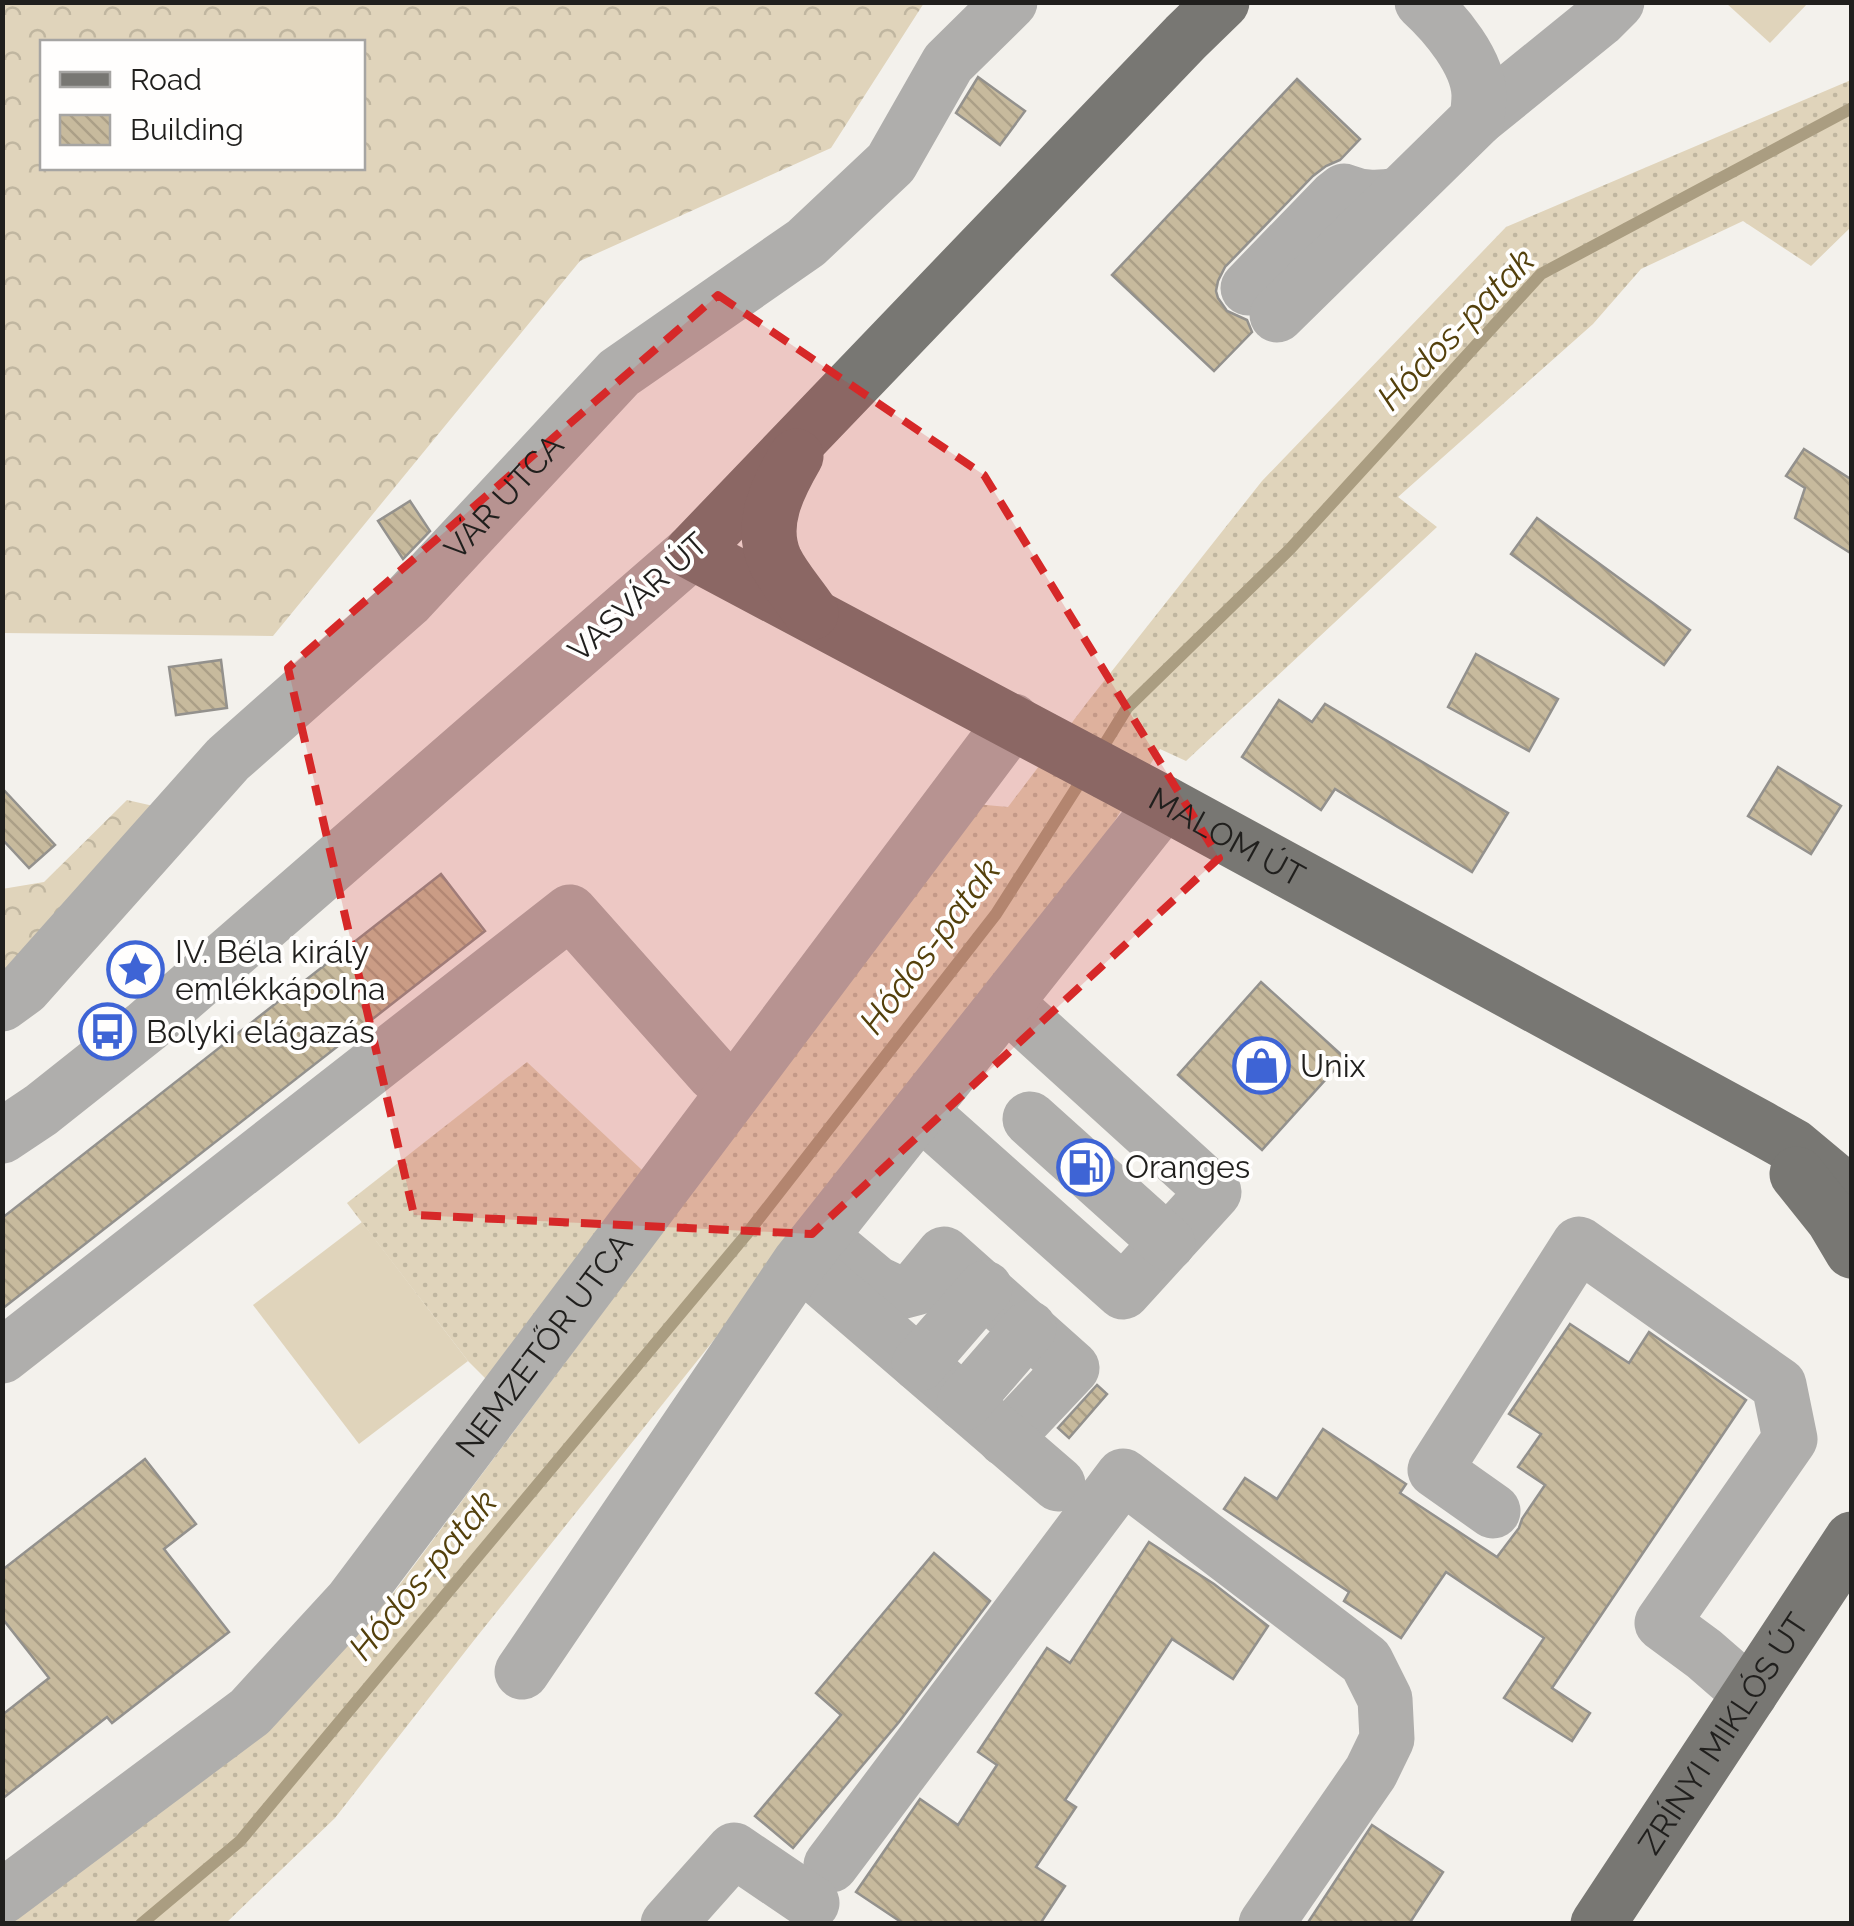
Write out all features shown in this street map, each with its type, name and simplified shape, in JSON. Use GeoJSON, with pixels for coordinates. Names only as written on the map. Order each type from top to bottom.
{"type":"FeatureCollection","features":[{"type":"Feature","properties":{"kind":"main road","name":"VASVÁR ÚT"},"geometry":{"type":"LineString","coordinates":[[692,552],[1222,2]]}},
{"type":"Feature","properties":{"kind":"main road"},"geometry":{"type":"LineString","coordinates":[[811,430],[778,487],[768,524],[774,559],[812,615]]}},
{"type":"Feature","properties":{"kind":"main road","name":"MALOM ÚT"},"geometry":{"type":"LineString","coordinates":[[692,552],[1027,729],[1761,1128],[1793,1146],[1852,1195]]}},
{"type":"Feature","properties":{"kind":"main road","name":"MALOM ÚT"},"geometry":{"type":"LineString","coordinates":[[1761,1128],[1833,1219],[1852,1251]]}},
{"type":"Feature","properties":{"kind":"main road","name":"ZRÍNYI MIKLÓS ÚT"},"geometry":{"type":"LineString","coordinates":[[1598,1924],[1851,1539]]}},
{"type":"Feature","properties":{"kind":"street","name":"VÁR UTCA"},"geometry":{"type":"LineString","coordinates":[[2,1004],[24,988],[228,759],[407,601],[619,373],[806,243],[892,163],[948,63],[1010,2]]}},
{"type":"Feature","properties":{"kind":"street"},"geometry":{"type":"LineString","coordinates":[[1262,302],[1398,195],[1477,119],[1617,2]]}},
{"type":"Feature","properties":{"kind":"street"},"geometry":{"type":"LineString","coordinates":[[1450,23],[1489,63],[1537,70]]}},
{"type":"Feature","properties":{"kind":"street"},"geometry":{"type":"LineString","coordinates":[[1450,23],[1475,73],[1479,94],[1477,119]]}},
{"type":"Feature","properties":{"kind":"street","name":"VASVÁR ÚT"},"geometry":{"type":"LineString","coordinates":[[2,1136],[147,1026],[692,552]]}},
{"type":"Feature","properties":{"kind":"street","name":"NEMZETŐR UTCA"},"geometry":{"type":"LineString","coordinates":[[2,1897],[250,1712],[352,1602],[1027,729]]}},
{"type":"Feature","properties":{"kind":"street"},"geometry":{"type":"LineString","coordinates":[[522,1672],[811,1250],[1006,1002],[1154,798]]}},
{"type":"Feature","properties":{"kind":"street"},"geometry":{"type":"LineString","coordinates":[[2,1356],[570,912],[714,1074]]}},
{"type":"Feature","properties":{"kind":"street"},"geometry":{"type":"LineString","coordinates":[[920,1111],[1124,1292],[1214,1192],[1006,1002]]}},
{"type":"Feature","properties":{"kind":"street"},"geometry":{"type":"LineString","coordinates":[[986,1170],[1076,1066]]}},
{"type":"Feature","properties":{"kind":"street"},"geometry":{"type":"LineString","coordinates":[[1030,1119],[1168,1243]]}},
{"type":"Feature","properties":{"kind":"street"},"geometry":{"type":"LineString","coordinates":[[1493,1512],[1435,1470],[1579,1244],[1780,1385],[1790,1439],[1662,1623],[1750,1694]]}},
{"type":"Feature","properties":{"kind":"street"},"geometry":{"type":"LineString","coordinates":[[811,1250],[897,1293],[916,1288],[944,1254],[1018,1318]]}},
{"type":"Feature","properties":{"kind":"street"},"geometry":{"type":"LineString","coordinates":[[811,1250],[963,1402],[1058,1484]]}},
{"type":"Feature","properties":{"kind":"street"},"geometry":{"type":"LineString","coordinates":[[963,1402],[1018,1318]]}},
{"type":"Feature","properties":{"kind":"street"},"geometry":{"type":"LineString","coordinates":[[963,1402],[1018,1318]]}},
{"type":"Feature","properties":{"kind":"street"},"geometry":{"type":"LineString","coordinates":[[668,1924],[734,1850],[821,1904],[1123,1476],[1366,1661],[1385,1698],[1386,1740],[1371,1772],[1266,1924]]}},
{"type":"Feature","properties":{"kind":"highlighted area"},"geometry":{"type":"Polygon","coordinates":[[[718,295],[984,475],[1219,858],[812,1234],[414,1215],[288,668],[718,295]]]}},
{"type":"Feature","properties":{"kind":"green space"},"geometry":{"type":"Polygon","coordinates":[[[3,2],[924,2],[831,148],[580,261],[273,636],[3,633],[3,2]]]}},
{"type":"Feature","properties":{"kind":"green space"},"geometry":{"type":"Polygon","coordinates":[[[1726,3],[1808,3],[1770,43],[1726,3]]]}},
{"type":"Feature","properties":{"kind":"green space"},"geometry":{"type":"Polygon","coordinates":[[[1851,80],[1851,227],[1811,266],[1743,221],[1641,269],[1593,324],[1398,497],[1437,527],[1186,761],[1160,749],[1097,849],[335,1818],[226,1923],[5,1924],[253,1741],[395,1591],[975,804],[1008,807],[1262,481],[1506,227],[1851,80]]]}},
{"type":"Feature","properties":{"kind":"green space"},"geometry":{"type":"Polygon","coordinates":[[[127,800],[158,807],[3,974],[2,889],[44,882],[127,800]]]}},
{"type":"Feature","properties":{"kind":"green space"},"geometry":{"type":"Polygon","coordinates":[[[527,1062],[642,1170],[486,1379],[347,1203],[527,1062]]]}},
{"type":"Feature","properties":{"kind":"green space"},"geometry":{"type":"Polygon","coordinates":[[[362,1222],[468,1361],[359,1444],[253,1305],[362,1222]]]}},
{"type":"Feature","properties":{"kind":"building"},"geometry":{"type":"Polygon","coordinates":[[[978,77],[1025,111],[1000,145],[956,113],[978,77]]]}},
{"type":"Feature","properties":{"kind":"building"},"geometry":{"type":"Polygon","coordinates":[[[1297,79],[1360,139],[1340,160],[1313,176],[1225,267],[1218,281],[1218,298],[1227,311],[1247,320],[1252,332],[1214,371],[1112,275],[1297,79]]]}},
{"type":"Feature","properties":{"kind":"building"},"geometry":{"type":"Polygon","coordinates":[[[1804,449],[1852,480],[1852,554],[1795,518],[1805,488],[1786,476],[1804,449]]]}},
{"type":"Feature","properties":{"kind":"building"},"geometry":{"type":"Polygon","coordinates":[[[410,501],[430,531],[403,559],[378,521],[410,501]]]}},
{"type":"Feature","properties":{"kind":"building"},"geometry":{"type":"Polygon","coordinates":[[[1537,518],[1690,630],[1664,665],[1511,554],[1537,518]]]}},
{"type":"Feature","properties":{"kind":"building"},"geometry":{"type":"Polygon","coordinates":[[[1476,654],[1558,699],[1529,751],[1448,707],[1476,654]]]}},
{"type":"Feature","properties":{"kind":"building"},"geometry":{"type":"Polygon","coordinates":[[[221,660],[227,708],[176,715],[169,667],[221,660]]]}},
{"type":"Feature","properties":{"kind":"building"},"geometry":{"type":"Polygon","coordinates":[[[1279,700],[1312,722],[1325,704],[1508,813],[1472,872],[1335,789],[1321,810],[1242,757],[1279,700]]]}},
{"type":"Feature","properties":{"kind":"building"},"geometry":{"type":"Polygon","coordinates":[[[1778,767],[1841,806],[1811,854],[1748,816],[1778,767]]]}},
{"type":"Feature","properties":{"kind":"building"},"geometry":{"type":"Polygon","coordinates":[[[2,788],[55,845],[29,868],[2,839],[2,788]]]}},
{"type":"Feature","properties":{"kind":"building"},"geometry":{"type":"Polygon","coordinates":[[[441,874],[485,931],[2,1309],[2,1218],[441,874]]]}},
{"type":"Feature","properties":{"kind":"building","name":"Unix"},"geometry":{"type":"Polygon","coordinates":[[[1261,982],[1345,1058],[1262,1150],[1178,1075],[1261,982]]]}},
{"type":"Feature","properties":{"kind":"building"},"geometry":{"type":"Polygon","coordinates":[[[1570,1324],[1629,1363],[1649,1332],[1746,1400],[1552,1688],[1590,1713],[1572,1741],[1504,1698],[1544,1638],[1446,1572],[1401,1638],[1344,1601],[1349,1592],[1224,1509],[1245,1478],[1277,1499],[1323,1429],[1406,1484],[1400,1493],[1497,1557],[1545,1485],[1518,1467],[1541,1434],[1509,1414],[1570,1324]]]}},
{"type":"Feature","properties":{"kind":"building"},"geometry":{"type":"Polygon","coordinates":[[[1097,1385],[1107,1394],[1069,1438],[1058,1428],[1097,1385]]]}},
{"type":"Feature","properties":{"kind":"building"},"geometry":{"type":"Polygon","coordinates":[[[145,1459],[196,1524],[164,1549],[229,1632],[112,1723],[107,1717],[2,1799],[2,1715],[49,1678],[2,1618],[2,1570],[145,1459]]]}},
{"type":"Feature","properties":{"kind":"building"},"geometry":{"type":"Polygon","coordinates":[[[1149,1542],[1214,1584],[1268,1626],[1233,1679],[1172,1639],[1065,1800],[1076,1807],[1036,1867],[1065,1886],[1040,1924],[904,1924],[856,1892],[920,1799],[958,1825],[997,1765],[978,1752],[1047,1648],[1070,1663],[1149,1542]]]}},
{"type":"Feature","properties":{"kind":"building"},"geometry":{"type":"Polygon","coordinates":[[[934,1553],[990,1601],[899,1722],[793,1848],[755,1816],[841,1715],[816,1693],[934,1553]]]}},
{"type":"Feature","properties":{"kind":"building"},"geometry":{"type":"Polygon","coordinates":[[[1372,1825],[1443,1872],[1409,1924],[1307,1924],[1372,1825]]]}},
{"type":"Feature","properties":{"kind":"waterway","name":"Hódos-patak"},"geometry":{"type":"LineString","coordinates":[[1098,755],[1127,708],[1290,549],[1541,274],[1852,108]]}},
{"type":"Feature","properties":{"kind":"waterway","name":"Hódos-patak"},"geometry":{"type":"LineString","coordinates":[[141,1924],[240,1841],[746,1235],[996,914],[1084,776]]}},
{"type":"Feature","properties":{"kind":"place","name":"IV. Béla király emlékkápolna"},"geometry":{"type":"Point","coordinates":[136,970]}},
{"type":"Feature","properties":{"kind":"place","name":"Bolyki elágazás"},"geometry":{"type":"Point","coordinates":[107,1032]}},
{"type":"Feature","properties":{"kind":"place","name":"Unix"},"geometry":{"type":"Point","coordinates":[1261,1066]}},
{"type":"Feature","properties":{"kind":"place","name":"Oranges"},"geometry":{"type":"Point","coordinates":[1086,1167]}}]}
